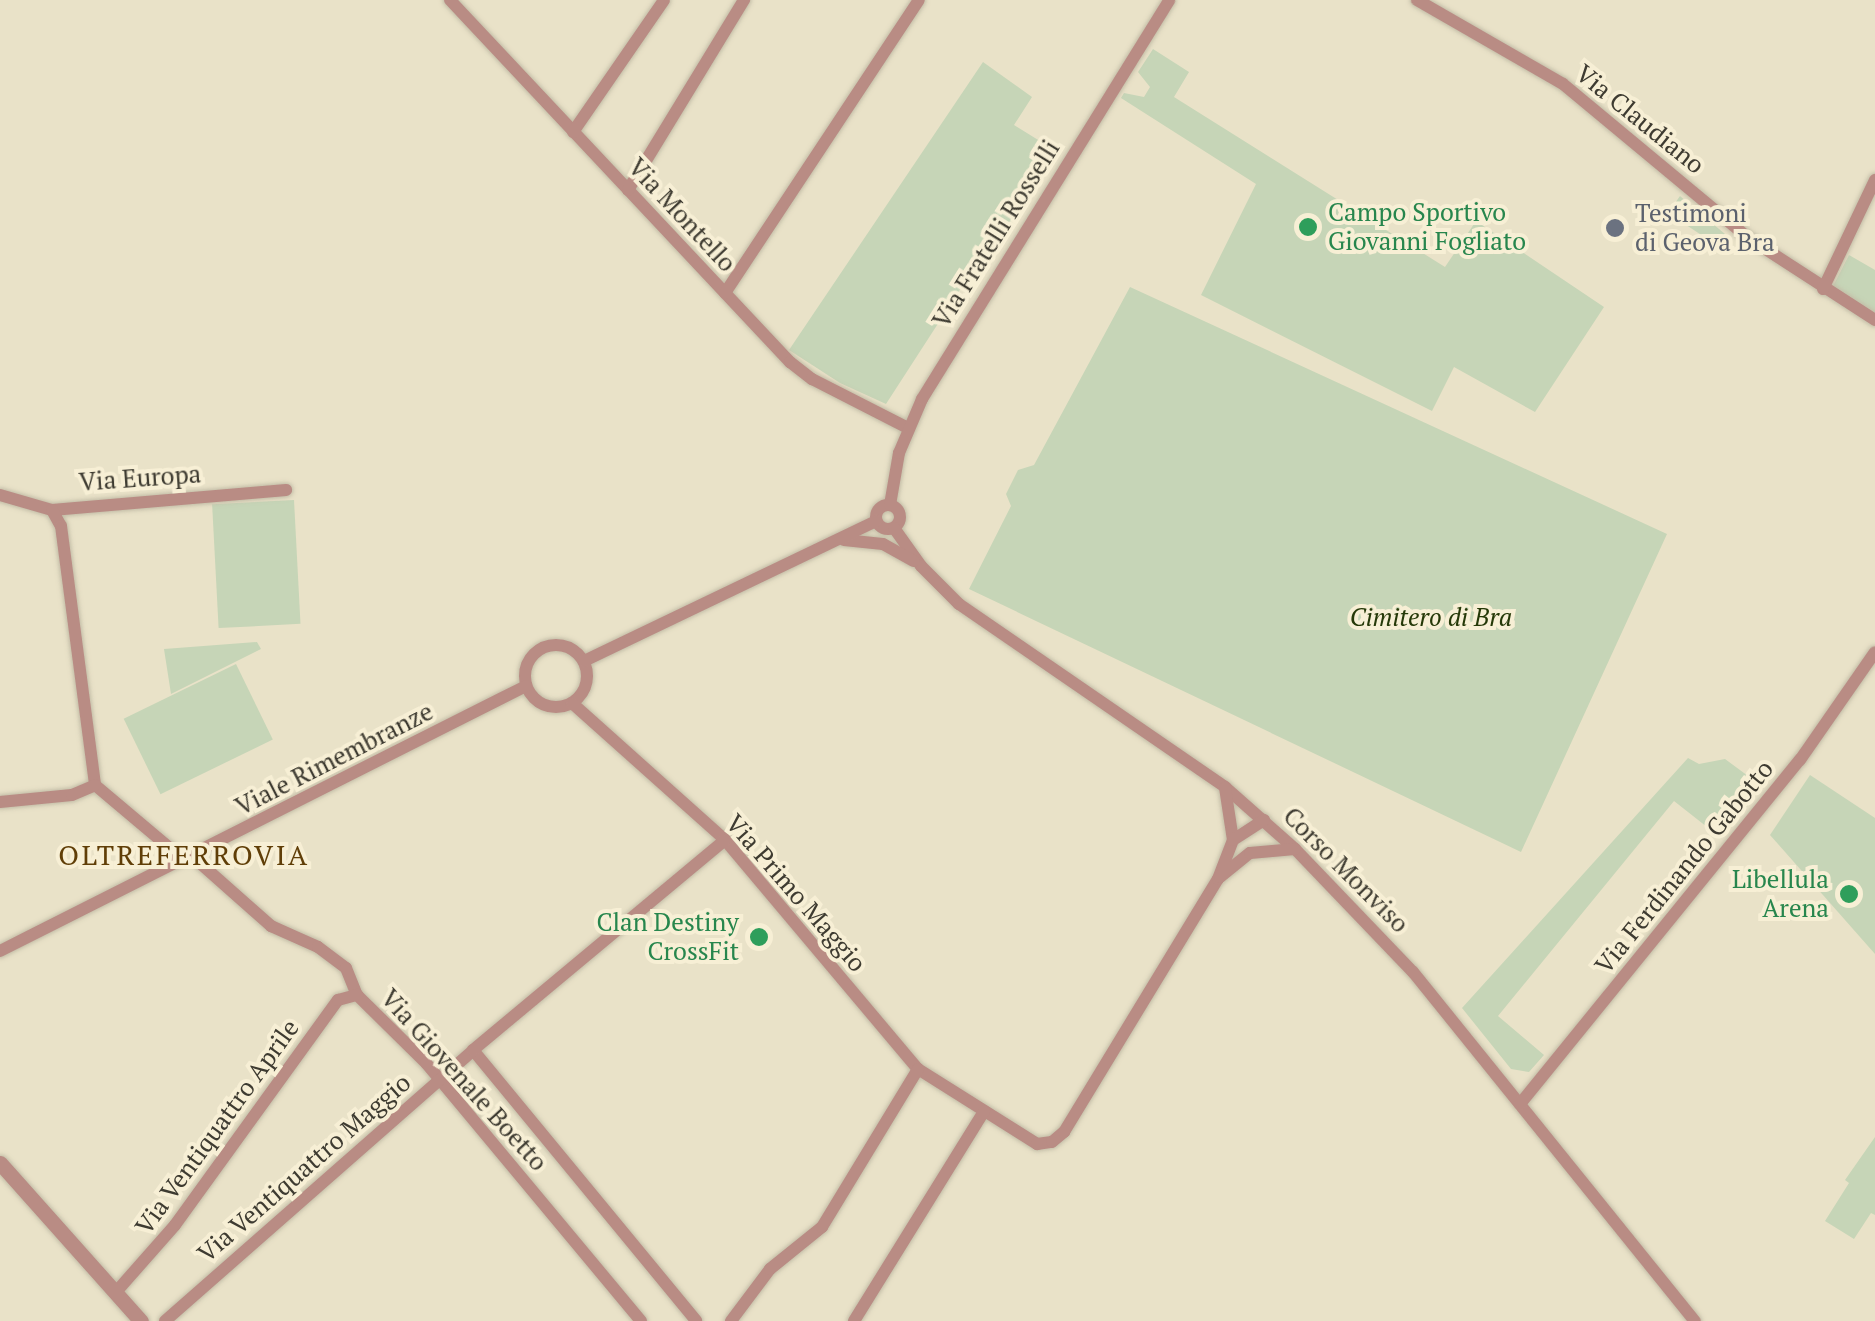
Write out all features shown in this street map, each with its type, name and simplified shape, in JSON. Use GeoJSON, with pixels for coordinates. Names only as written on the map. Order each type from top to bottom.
{"type":"FeatureCollection","features":[{"type":"Feature","properties":{"kind":"street","name":"Via Montello"},"geometry":{"type":"LineString","coordinates":[[450,0],[765,338],[812,379],[908,428]]}},
{"type":"Feature","properties":{"kind":"street"},"geometry":{"type":"LineString","coordinates":[[574,132],[664,0]]}},
{"type":"Feature","properties":{"kind":"street"},"geometry":{"type":"LineString","coordinates":[[628,190],[744,0]]}},
{"type":"Feature","properties":{"kind":"street"},"geometry":{"type":"LineString","coordinates":[[725,293],[918,0]]}},
{"type":"Feature","properties":{"kind":"street","name":"Via Fratelli Rosselli"},"geometry":{"type":"LineString","coordinates":[[890,505],[908,428],[934,377],[1169,0]]}},
{"type":"Feature","properties":{"kind":"street","name":"Via Claudiano"},"geometry":{"type":"LineString","coordinates":[[1416,0],[1563,84],[1750,239],[1824,288]]}},
{"type":"Feature","properties":{"kind":"street"},"geometry":{"type":"LineString","coordinates":[[1875,180],[1824,288],[1875,320]]}},
{"type":"Feature","properties":{"kind":"street","name":"Via Europa"},"geometry":{"type":"LineString","coordinates":[[0,495],[52,510],[286,490]]}},
{"type":"Feature","properties":{"kind":"street"},"geometry":{"type":"LineString","coordinates":[[890,505],[900,515],[894,528],[886,529],[876,522],[878,509],[890,505]]}},
{"type":"Feature","properties":{"kind":"street"},"geometry":{"type":"LineString","coordinates":[[0,802],[72,795],[95,785],[61,526],[52,510]]}},
{"type":"Feature","properties":{"kind":"street"},"geometry":{"type":"LineString","coordinates":[[584,661],[876,522]]}},
{"type":"Feature","properties":{"kind":"street","name":"Corso Monviso"},"geometry":{"type":"LineString","coordinates":[[894,528],[920,566],[959,604],[1225,788],[1295,849],[1404,960],[1695,1321]]}},
{"type":"Feature","properties":{"kind":"street"},"geometry":{"type":"LineString","coordinates":[[836,540],[883,544],[920,566]]}},
{"type":"Feature","properties":{"kind":"street"},"geometry":{"type":"LineString","coordinates":[[542,648],[570,648],[584,661],[585,689],[572,703],[542,704],[526,686],[528,661],[542,648]]}},
{"type":"Feature","properties":{"kind":"street","name":"Via Ferdinando Gabotto"},"geometry":{"type":"LineString","coordinates":[[1520,1104],[1800,760],[1875,652]]}},
{"type":"Feature","properties":{"kind":"street","name":"Viale Rimembranze"},"geometry":{"type":"LineString","coordinates":[[0,951],[526,686]]}},
{"type":"Feature","properties":{"kind":"street","name":"Via Primo Maggio"},"geometry":{"type":"LineString","coordinates":[[572,703],[725,840],[918,1069],[1037,1144],[1064,1132],[1218,879],[1233,840],[1225,788]]}},
{"type":"Feature","properties":{"kind":"street","name":"Via Giovenale Boetto"},"geometry":{"type":"LineString","coordinates":[[95,785],[271,926],[318,947],[346,968],[357,995],[426,1064],[641,1321]]}},
{"type":"Feature","properties":{"kind":"street"},"geometry":{"type":"LineString","coordinates":[[1233,840],[1264,820]]}},
{"type":"Feature","properties":{"kind":"street","name":"Via Primo Maggio"},"geometry":{"type":"LineString","coordinates":[[1218,879],[1250,853],[1264,820]]}},
{"type":"Feature","properties":{"kind":"street","name":"Via Ventiquattro Maggio"},"geometry":{"type":"LineString","coordinates":[[165,1321],[438,1080],[725,840]]}},
{"type":"Feature","properties":{"kind":"street"},"geometry":{"type":"LineString","coordinates":[[1250,853],[1295,849]]}},
{"type":"Feature","properties":{"kind":"street","name":"Via Ventiquattro Aprile"},"geometry":{"type":"LineString","coordinates":[[116,1292],[186,1212],[338,1000],[357,995]]}},
{"type":"Feature","properties":{"kind":"street"},"geometry":{"type":"LineString","coordinates":[[473,1050],[696,1321]]}},
{"type":"Feature","properties":{"kind":"street"},"geometry":{"type":"LineString","coordinates":[[730,1321],[770,1269],[822,1227],[918,1069]]}},
{"type":"Feature","properties":{"kind":"street"},"geometry":{"type":"LineString","coordinates":[[854,1321],[984,1111]]}},
{"type":"Feature","properties":{"kind":"street"},"geometry":{"type":"LineString","coordinates":[[0,1162],[141,1321]]}},
{"type":"Feature","properties":{"kind":"green space","name":"Campo Sportivo Giovanni Fogliato"},"geometry":{"type":"Polygon","coordinates":[[[1153,49],[1189,72],[1174,97],[1445,267],[1476,221],[1604,307],[1535,412],[1454,367],[1432,411],[1201,295],[1256,184],[1121,98],[1124,93],[1144,97],[1150,87],[1138,72],[1153,49]]]}},
{"type":"Feature","properties":{"kind":"green space"},"geometry":{"type":"Polygon","coordinates":[[[983,62],[1032,97],[1014,125],[1056,151],[1004,238],[996,234],[886,404],[840,383],[789,350],[983,62]]]}},
{"type":"Feature","properties":{"kind":"green space"},"geometry":{"type":"Polygon","coordinates":[[[1680,196],[1725,234],[1718,246],[1668,213],[1680,196]]]}},
{"type":"Feature","properties":{"kind":"green space"},"geometry":{"type":"Polygon","coordinates":[[[1849,255],[1875,270],[1875,313],[1832,288],[1849,255]]]}},
{"type":"Feature","properties":{"kind":"green space","name":"Cimitero di Bra"},"geometry":{"type":"Polygon","coordinates":[[[1130,287],[1667,534],[1521,852],[969,589],[1011,506],[1006,494],[1018,470],[1034,465],[1130,287]]]}},
{"type":"Feature","properties":{"kind":"green space"},"geometry":{"type":"Polygon","coordinates":[[[294,500],[300,624],[219,628],[212,504],[294,500]]]}},
{"type":"Feature","properties":{"kind":"green space"},"geometry":{"type":"Polygon","coordinates":[[[257,642],[261,649],[171,694],[164,649],[257,642]]]}},
{"type":"Feature","properties":{"kind":"green space"},"geometry":{"type":"Polygon","coordinates":[[[236,664],[273,739],[160,794],[124,719],[236,664]]]}},
{"type":"Feature","properties":{"kind":"green space"},"geometry":{"type":"Polygon","coordinates":[[[1688,758],[1699,764],[1725,759],[1763,787],[1721,838],[1674,801],[1498,1016],[1544,1055],[1529,1072],[1511,1069],[1462,1008],[1688,758]]]}},
{"type":"Feature","properties":{"kind":"green space","name":"Libellula Arena"},"geometry":{"type":"Polygon","coordinates":[[[1810,775],[1875,818],[1875,954],[1770,835],[1810,775]]]}},
{"type":"Feature","properties":{"kind":"green space"},"geometry":{"type":"Polygon","coordinates":[[[1875,1137],[1875,1215],[1871,1213],[1854,1239],[1825,1221],[1849,1183],[1845,1180],[1875,1137]]]}},
{"type":"Feature","properties":{"kind":"place","name":"Campo Sportivo Giovanni Fogliato"},"geometry":{"type":"Point","coordinates":[1308,227]}},
{"type":"Feature","properties":{"kind":"place","name":"Testimoni di Geova Bra"},"geometry":{"type":"Point","coordinates":[1615,228]}},
{"type":"Feature","properties":{"kind":"place","name":"Libellula Arena"},"geometry":{"type":"Point","coordinates":[1849,894]}},
{"type":"Feature","properties":{"kind":"place","name":"Clan Destiny CrossFit"},"geometry":{"type":"Point","coordinates":[759,937]}},
{"type":"Feature","properties":{"kind":"district","name":"OLTREFERROVIA"},"geometry":{"type":"Point","coordinates":[184,855]}}]}
